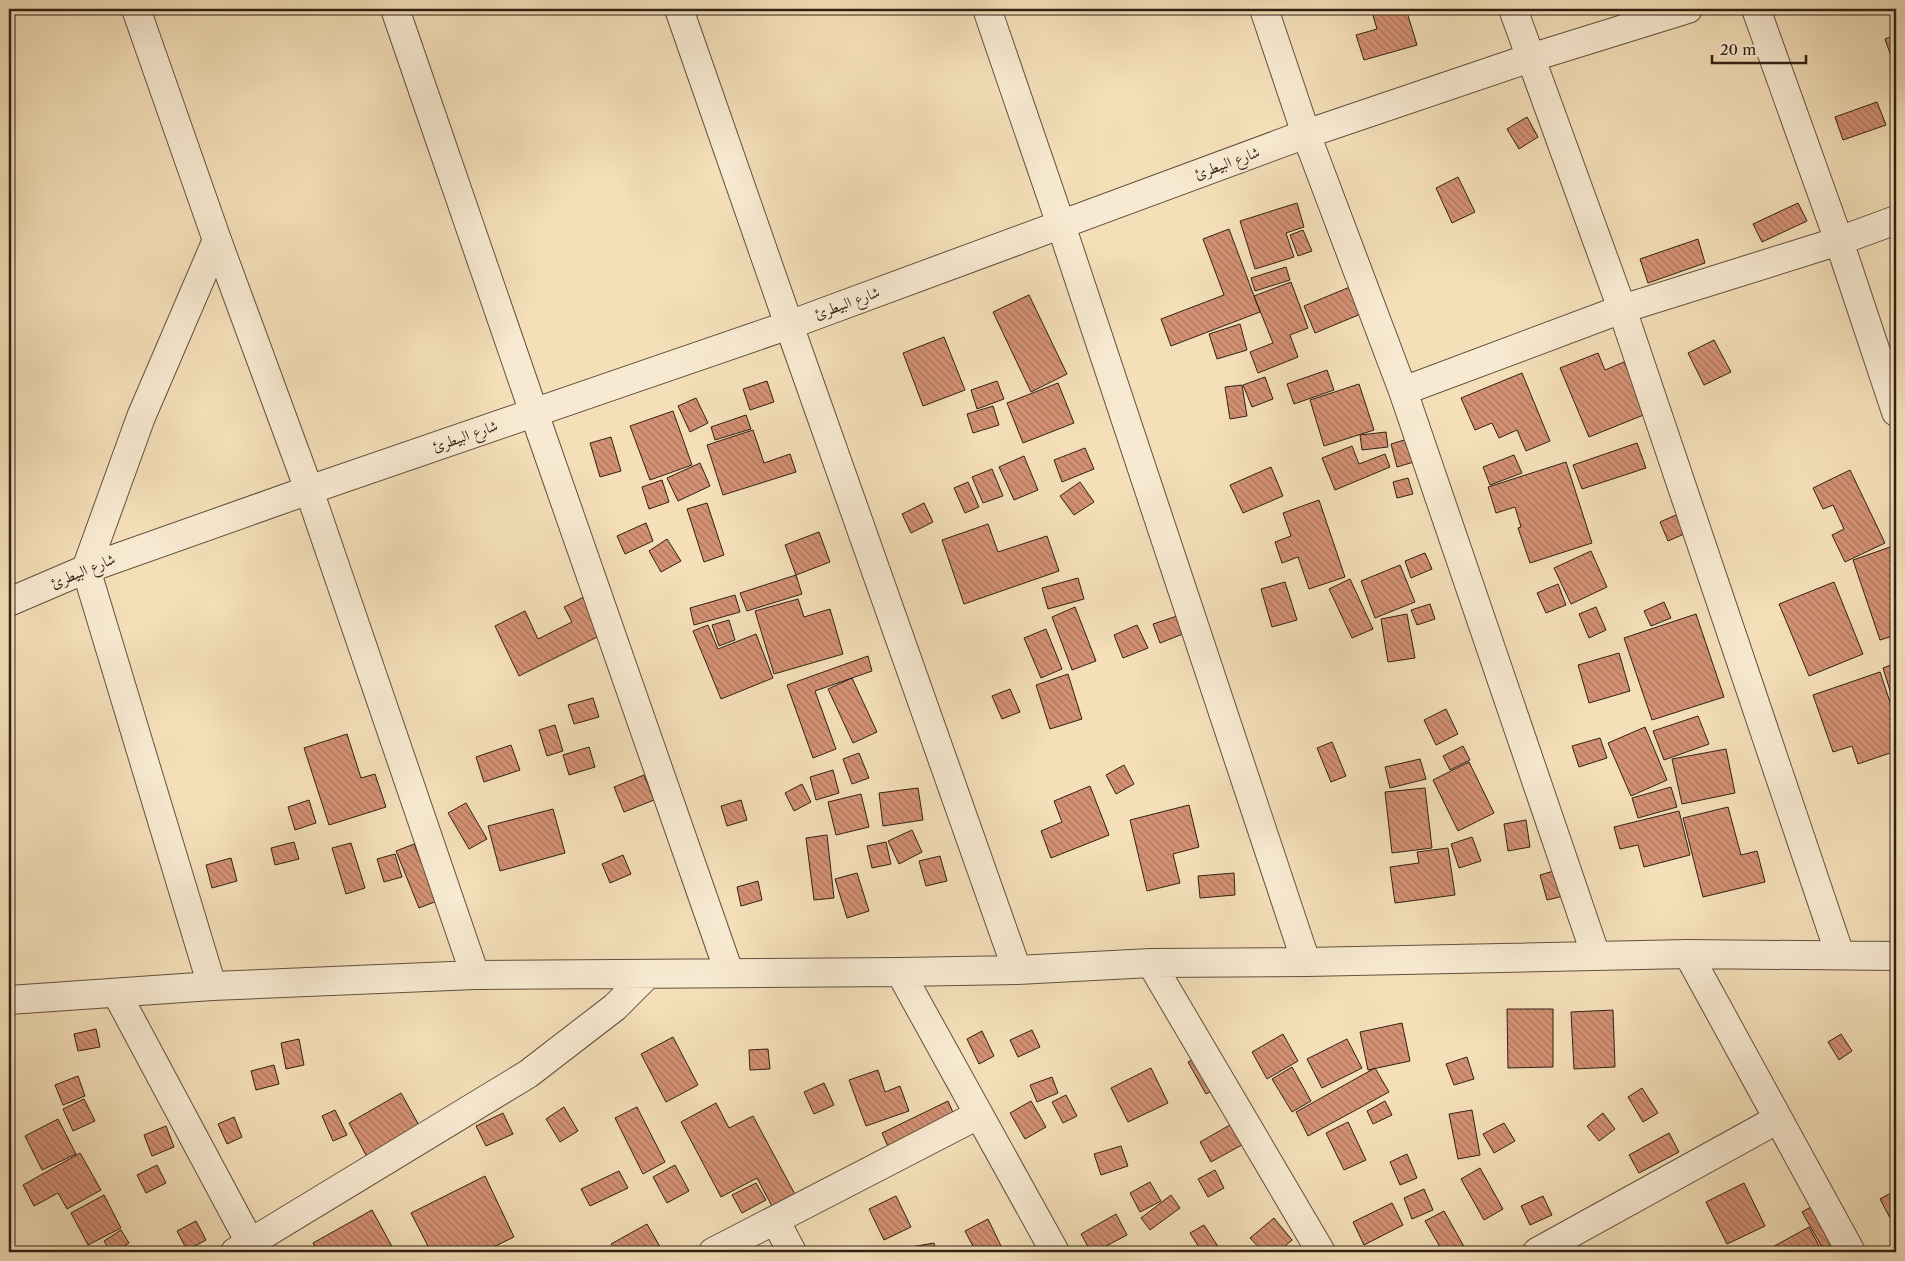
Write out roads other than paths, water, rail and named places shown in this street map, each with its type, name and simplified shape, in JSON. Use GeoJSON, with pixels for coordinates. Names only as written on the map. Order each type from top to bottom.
{"type":"FeatureCollection","features":[{"type":"Feature","properties":{"kind":"street"},"geometry":{"type":"LineString","coordinates":[[136,9],[217,240],[309,490],[475,975]]}},
{"type":"Feature","properties":{"kind":"street"},"geometry":{"type":"LineString","coordinates":[[395,9],[729,972]]}},
{"type":"Feature","properties":{"kind":"street"},"geometry":{"type":"LineString","coordinates":[[679,9],[788,325],[1017,970]]}},
{"type":"Feature","properties":{"kind":"street"},"geometry":{"type":"LineString","coordinates":[[987,9],[1061,225],[1306,962]]}},
{"type":"Feature","properties":{"kind":"street"},"geometry":{"type":"LineString","coordinates":[[1264,9],[1306,134],[1403,391],[1596,956]]}},
{"type":"Feature","properties":{"kind":"street"},"geometry":{"type":"LineString","coordinates":[[1513,9],[1622,309],[1840,955]]}},
{"type":"Feature","properties":{"kind":"street","name":"شارع البيطرئ"},"geometry":{"type":"LineString","coordinates":[[9,602],[86,569],[788,325],[1306,134],[1530,58],[1688,9]]}},
{"type":"Feature","properties":{"kind":"street"},"geometry":{"type":"LineString","coordinates":[[1756,9],[1839,241],[1896,412]]}},
{"type":"Feature","properties":{"kind":"street"},"geometry":{"type":"LineString","coordinates":[[1403,391],[1622,309],[1839,241],[1896,220]]}},
{"type":"Feature","properties":{"kind":"street"},"geometry":{"type":"LineString","coordinates":[[212,986],[86,569],[141,417],[217,240]]}},
{"type":"Feature","properties":{"kind":"street"},"geometry":{"type":"LineString","coordinates":[[1688,954],[1851,1252]]}},
{"type":"Feature","properties":{"kind":"street"},"geometry":{"type":"LineString","coordinates":[[9,1000],[212,986],[475,975],[1017,970],[1152,963],[1306,962],[1688,954],[1896,956]]}},
{"type":"Feature","properties":{"kind":"street"},"geometry":{"type":"LineString","coordinates":[[1152,963],[1320,1252]]}},
{"type":"Feature","properties":{"kind":"street"},"geometry":{"type":"LineString","coordinates":[[900,972],[1055,1252]]}},
{"type":"Feature","properties":{"kind":"street"},"geometry":{"type":"LineString","coordinates":[[117,994],[247,1250],[528,1074],[615,1007],[648,974]]}},
{"type":"Feature","properties":{"kind":"street"},"geometry":{"type":"LineString","coordinates":[[713,1252],[978,1115]]}},
{"type":"Feature","properties":{"kind":"street"},"geometry":{"type":"LineString","coordinates":[[1537,1252],[1778,1119]]}},
{"type":"Feature","properties":{"kind":"street"},"geometry":{"type":"LineString","coordinates":[[775,1220],[792,1252]]}}]}
